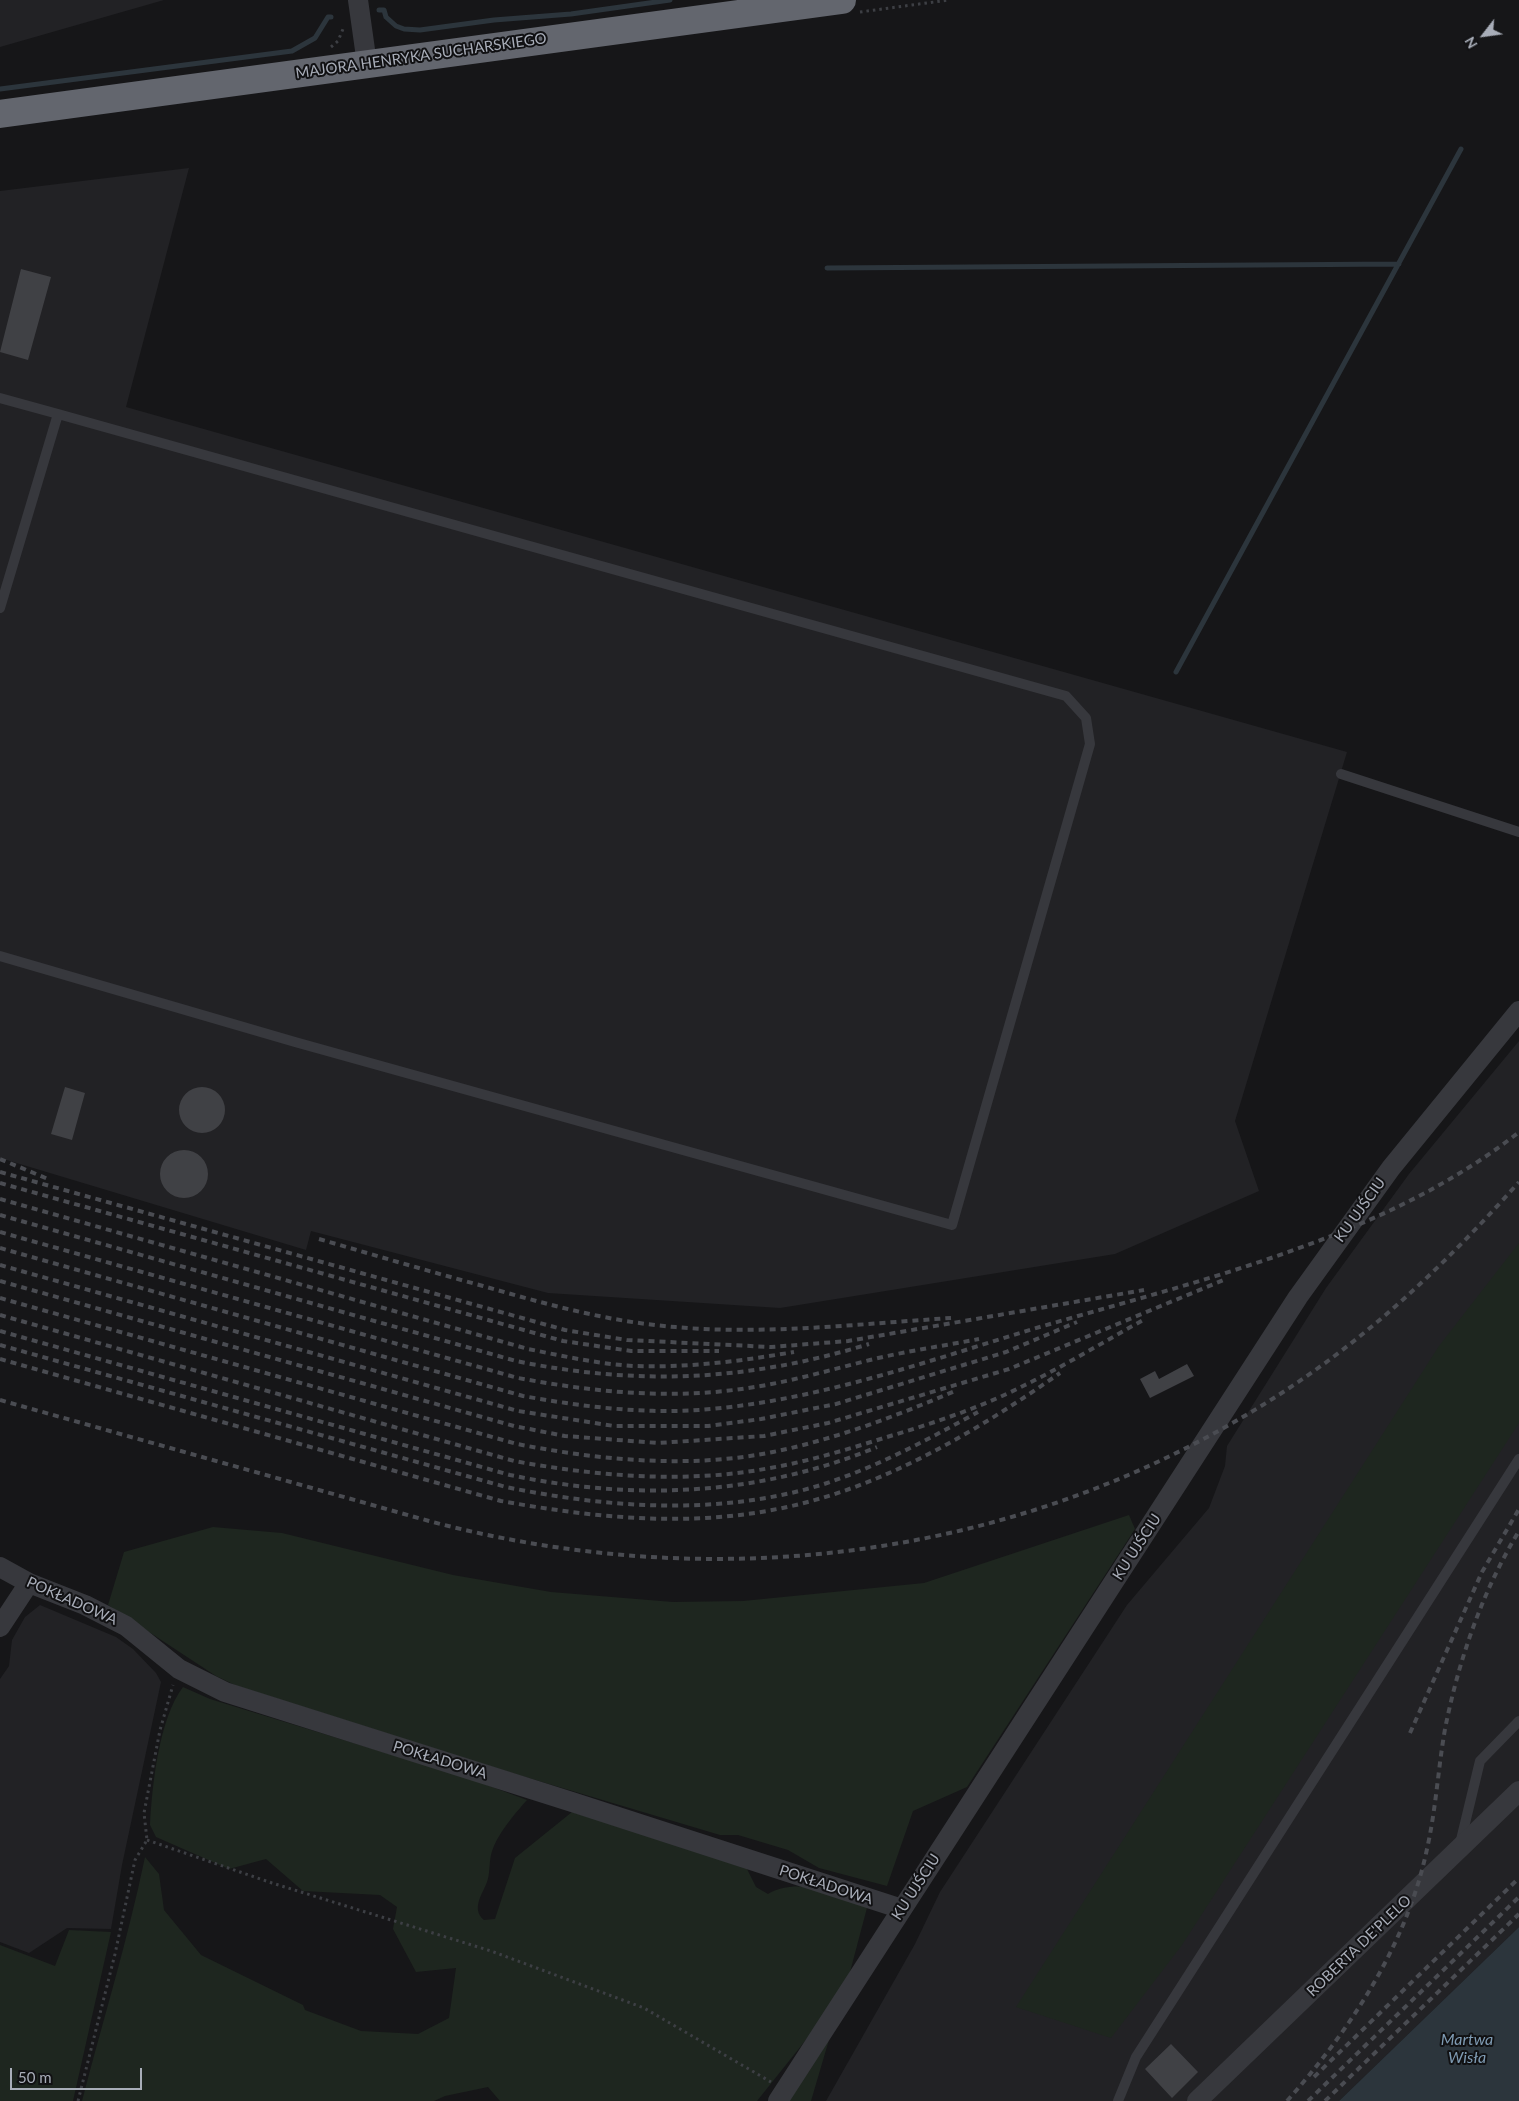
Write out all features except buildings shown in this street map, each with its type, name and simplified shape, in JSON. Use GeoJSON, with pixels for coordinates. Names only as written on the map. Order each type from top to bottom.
{"type":"FeatureCollection","features":[{"type":"Feature","properties":{"kind":"highway","name":"MAJORA HENRYKA SUCHARSKIEGO"},"geometry":{"type":"LineString","coordinates":[[0,114],[842,0]]}},
{"type":"Feature","properties":{"kind":"street"},"geometry":{"type":"LineString","coordinates":[[358,0],[367,64]]}},
{"type":"Feature","properties":{"kind":"street","name":"KU UJŚCIU"},"geometry":{"type":"LineString","coordinates":[[782,2096],[1314,1274],[1391,1168],[1519,1011]]}},
{"type":"Feature","properties":{"kind":"street","name":"POKŁADOWA"},"geometry":{"type":"LineString","coordinates":[[0,1567],[29,1583],[85,1605],[126,1626],[179,1669],[225,1692],[902,1909]]}},
{"type":"Feature","properties":{"kind":"street"},"geometry":{"type":"LineString","coordinates":[[0,1627],[29,1583]]}},
{"type":"Feature","properties":{"kind":"street","name":"ROBERTA DE'PLELO"},"geometry":{"type":"LineString","coordinates":[[1197,2101],[1519,1790]]}},
{"type":"Feature","properties":{"kind":"lane"},"geometry":{"type":"LineString","coordinates":[[0,398],[1066,696],[1086,718],[1090,744],[952,1225],[295,1042],[0,956]]}},
{"type":"Feature","properties":{"kind":"lane"},"geometry":{"type":"LineString","coordinates":[[0,608],[58,414]]}},
{"type":"Feature","properties":{"kind":"lane"},"geometry":{"type":"LineString","coordinates":[[1341,774],[1519,832]]}},
{"type":"Feature","properties":{"kind":"lane"},"geometry":{"type":"LineString","coordinates":[[1118,2101],[1136,2057],[1519,1459]]}},
{"type":"Feature","properties":{"kind":"lane"},"geometry":{"type":"LineString","coordinates":[[1459,1850],[1480,1761],[1519,1722]]}},
{"type":"Feature","properties":{"kind":"path"},"geometry":{"type":"LineString","coordinates":[[326,52],[338,41],[343,31],[343,26]]}},
{"type":"Feature","properties":{"kind":"path"},"geometry":{"type":"LineString","coordinates":[[78,2101],[116,1954],[135,1860],[147,1840],[144,1814],[160,1730],[172,1687]]}},
{"type":"Feature","properties":{"kind":"path"},"geometry":{"type":"LineString","coordinates":[[147,1840],[272,1883],[491,1951],[644,2008],[782,2096]]}},
{"type":"Feature","properties":{"kind":"shaded area"},"geometry":{"type":"Polygon","coordinates":[[[0,0],[164,0],[0,47],[0,0]]]}},
{"type":"Feature","properties":{"kind":"shaded area"},"geometry":{"type":"Polygon","coordinates":[[[189,168],[126,407],[1347,752],[1235,1121],[1259,1191],[1115,1254],[780,1308],[548,1293],[311,1231],[306,1250],[0,1158],[0,191],[189,168]]]}},
{"type":"Feature","properties":{"kind":"shaded area"},"geometry":{"type":"Polygon","coordinates":[[[1519,1041],[1519,1927],[1339,2101],[826,2101],[915,1944],[940,1892],[1127,1605],[1209,1508],[1225,1466],[1227,1446],[1326,1288],[1409,1174],[1519,1041]]]}},
{"type":"Feature","properties":{"kind":"shaded area"},"geometry":{"type":"Polygon","coordinates":[[[1519,1243],[1519,1423],[1182,1945],[1111,2038],[1016,2007],[1439,1346],[1519,1243]]]}},
{"type":"Feature","properties":{"kind":"shaded area"},"geometry":{"type":"Polygon","coordinates":[[[1129,1515],[1135,1529],[967,1787],[913,1811],[887,1886],[819,1868],[788,1850],[738,1835],[720,1835],[512,1773],[237,1686],[216,1676],[108,1605],[124,1552],[213,1527],[282,1533],[453,1575],[551,1592],[673,1602],[743,1601],[924,1583],[1129,1515]]]}},
{"type":"Feature","properties":{"kind":"shaded area"},"geometry":{"type":"Polygon","coordinates":[[[40,1605],[116,1637],[133,1649],[156,1673],[161,1682],[122,1865],[111,1929],[67,1928],[29,1953],[0,1942],[0,1679],[9,1666],[12,1640],[25,1617],[40,1605]]]}},
{"type":"Feature","properties":{"kind":"shaded area"},"geometry":{"type":"Polygon","coordinates":[[[183,1687],[210,1699],[471,1779],[527,1800],[506,1826],[493,1848],[488,1879],[478,1907],[480,1916],[484,1920],[495,1919],[515,1858],[572,1812],[745,1865],[756,1887],[768,1894],[780,1889],[805,1887],[831,1892],[868,1904],[845,1991],[757,2101],[500,2101],[488,2087],[445,2096],[434,2101],[82,2101],[123,1949],[145,1857],[159,1874],[164,1910],[201,1955],[303,2005],[305,2010],[361,2031],[418,2034],[449,2018],[456,1968],[416,1972],[393,1929],[397,1907],[380,1895],[303,1891],[266,1859],[229,1869],[156,1837],[150,1825],[158,1753],[168,1716],[183,1687]]]}},
{"type":"Feature","properties":{"kind":"shaded area"},"geometry":{"type":"Polygon","coordinates":[[[69,1930],[111,1932],[73,2101],[0,2101],[0,1945],[55,1966],[69,1930]]]}},
{"type":"Feature","properties":{"kind":"shaded area"},"geometry":{"type":"Polygon","coordinates":[[[831,2033],[811,2101],[784,2101],[831,2033]]]}},
{"type":"Feature","properties":{"kind":"water","name":"Martwa Wisła"},"geometry":{"type":"Polygon","coordinates":[[[1519,1927],[1519,2101],[1339,2101],[1519,1927]]]}},
{"type":"Feature","properties":{"kind":"waterway"},"geometry":{"type":"LineString","coordinates":[[379,10],[384,10],[386,17],[396,26],[404,29],[420,30],[494,20],[571,14],[670,0]]}},
{"type":"Feature","properties":{"kind":"waterway"},"geometry":{"type":"LineString","coordinates":[[0,89],[292,51],[315,38],[328,17],[331,17]]}},
{"type":"Feature","properties":{"kind":"waterway"},"geometry":{"type":"LineString","coordinates":[[1176,672],[1461,149]]}},
{"type":"Feature","properties":{"kind":"waterway"},"geometry":{"type":"LineString","coordinates":[[827,268],[1399,264]]}},
{"type":"Feature","properties":{"kind":"railway"},"geometry":{"type":"LineString","coordinates":[[0,1248],[523,1396],[617,1409],[687,1411],[752,1404],[834,1388],[1223,1274],[1286,1253],[1349,1229],[1409,1201],[1466,1169],[1519,1132]]}},
{"type":"Feature","properties":{"kind":"railway"},"geometry":{"type":"LineString","coordinates":[[0,1159],[48,1179]]}},
{"type":"Feature","properties":{"kind":"railway"},"geometry":{"type":"LineString","coordinates":[[0,1172],[565,1330],[627,1340],[771,1347],[848,1341],[1144,1290]]}},
{"type":"Feature","properties":{"kind":"railway"},"geometry":{"type":"LineString","coordinates":[[0,1400],[429,1521],[542,1545],[656,1557],[770,1558],[883,1546],[993,1522],[1101,1486],[1205,1438],[1304,1378],[1363,1334],[1444,1261],[1519,1182]]}},
{"type":"Feature","properties":{"kind":"railway"},"geometry":{"type":"LineString","coordinates":[[0,1183],[563,1341],[631,1351],[719,1351]]}},
{"type":"Feature","properties":{"kind":"railway"},"geometry":{"type":"LineString","coordinates":[[0,1199],[528,1349],[567,1357],[621,1365],[674,1366],[734,1361],[794,1352]]}},
{"type":"Feature","properties":{"kind":"railway"},"geometry":{"type":"LineString","coordinates":[[0,1215],[516,1361],[562,1369],[606,1374],[694,1376],[781,1366],[869,1344]]}},
{"type":"Feature","properties":{"kind":"railway"},"geometry":{"type":"LineString","coordinates":[[0,1232],[518,1378],[575,1387],[661,1394],[719,1392],[795,1379],[897,1354],[979,1339]]}},
{"type":"Feature","properties":{"kind":"railway"},"geometry":{"type":"LineString","coordinates":[[319,1239],[550,1305],[618,1320],[664,1326],[700,1329],[772,1329],[951,1318]]}},
{"type":"Feature","properties":{"kind":"railway"},"geometry":{"type":"LineString","coordinates":[[0,1265],[518,1411],[614,1426],[708,1426],[761,1419],[836,1404],[1006,1352],[1077,1322]]}},
{"type":"Feature","properties":{"kind":"railway"},"geometry":{"type":"LineString","coordinates":[[0,1281],[514,1426],[565,1436],[658,1443],[764,1436],[828,1423],[1009,1369],[1226,1279]]}},
{"type":"Feature","properties":{"kind":"railway"},"geometry":{"type":"LineString","coordinates":[[0,1298],[517,1444],[612,1458],[677,1461],[709,1460],[773,1452],[865,1426],[955,1391]]}},
{"type":"Feature","properties":{"kind":"railway"},"geometry":{"type":"LineString","coordinates":[[0,1315],[514,1461],[577,1471],[674,1477],[738,1473],[785,1465],[905,1432],[975,1407],[1025,1385],[1145,1319]]}},
{"type":"Feature","properties":{"kind":"railway"},"geometry":{"type":"LineString","coordinates":[[0,1331],[510,1475],[557,1483],[603,1488],[650,1490],[696,1489],[742,1484],[787,1476],[877,1447]]}},
{"type":"Feature","properties":{"kind":"railway"},"geometry":{"type":"LineString","coordinates":[[0,1345],[506,1487],[584,1500],[624,1504],[703,1505],[782,1495],[821,1485],[862,1470],[921,1443],[978,1412]]}},
{"type":"Feature","properties":{"kind":"railway"},"geometry":{"type":"LineString","coordinates":[[0,1359],[501,1501],[568,1512],[671,1519],[705,1518],[772,1510],[811,1501],[849,1489],[887,1474],[959,1438],[1060,1373]]}},
{"type":"Feature","properties":{"kind":"railway"},"geometry":{"type":"LineString","coordinates":[[1410,1733],[1482,1572],[1519,1509]]}},
{"type":"Feature","properties":{"kind":"railway"},"geometry":{"type":"LineString","coordinates":[[1287,2101],[1333,2045],[1354,2015],[1374,1984],[1406,1918],[1418,1884],[1427,1849],[1445,1729],[1457,1677],[1483,1602],[1519,1531]]}},
{"type":"Feature","properties":{"kind":"railway"},"geometry":{"type":"LineString","coordinates":[[1314,2077],[1519,1878]]}},
{"type":"Feature","properties":{"kind":"railway"},"geometry":{"type":"LineString","coordinates":[[1308,2101],[1519,1897]]}},
{"type":"Feature","properties":{"kind":"railway"},"geometry":{"type":"LineString","coordinates":[[1325,2101],[1519,1914]]}}]}
